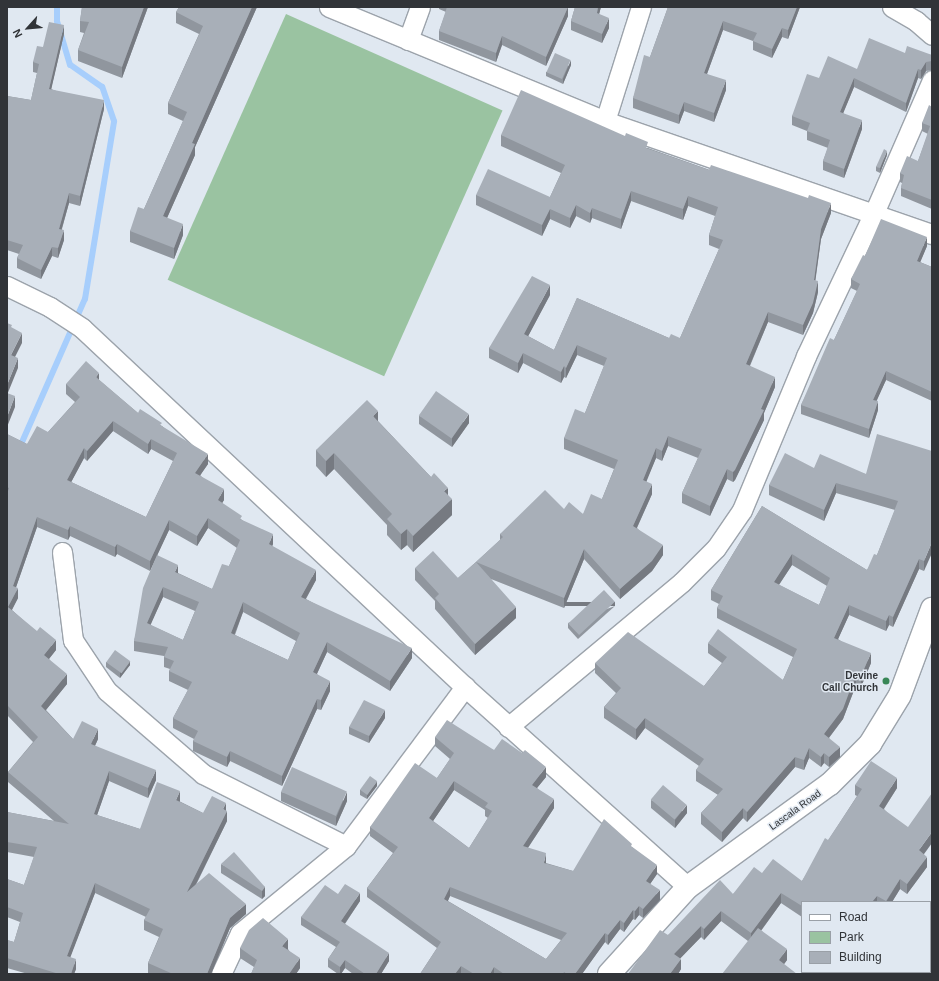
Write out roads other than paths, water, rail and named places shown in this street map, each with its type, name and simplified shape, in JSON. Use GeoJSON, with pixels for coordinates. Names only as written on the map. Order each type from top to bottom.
{"type":"FeatureCollection","features":[{"type":"Feature","properties":{"kind":"street"},"geometry":{"type":"LineString","coordinates":[[329,7],[605,121],[932,234]]}},
{"type":"Feature","properties":{"kind":"street"},"geometry":{"type":"LineString","coordinates":[[408,40],[420,7]]}},
{"type":"Feature","properties":{"kind":"street"},"geometry":{"type":"LineString","coordinates":[[605,121],[641,7]]}},
{"type":"Feature","properties":{"kind":"street"},"geometry":{"type":"LineString","coordinates":[[892,7],[919,14],[932,35]]}},
{"type":"Feature","properties":{"kind":"street"},"geometry":{"type":"LineString","coordinates":[[508,727],[682,582],[716,548],[742,510],[806,356],[874,213],[932,80]]}},
{"type":"Feature","properties":{"kind":"street"},"geometry":{"type":"LineString","coordinates":[[7,286],[50,307],[82,328],[508,727],[688,887]]}},
{"type":"Feature","properties":{"kind":"street"},"geometry":{"type":"LineString","coordinates":[[62,552],[72,640],[107,691],[203,774],[346,846]]}},
{"type":"Feature","properties":{"kind":"street","name":"Lascala Road"},"geometry":{"type":"LineString","coordinates":[[609,974],[688,887],[830,784],[870,744],[900,695],[932,609]]}},
{"type":"Feature","properties":{"kind":"street"},"geometry":{"type":"LineString","coordinates":[[221,974],[240,933],[346,846],[465,687]]}},
{"type":"Feature","properties":{"kind":"waterway"},"geometry":{"type":"LineString","coordinates":[[19,449],[85,299],[114,121],[102,87],[70,65],[57,21],[57,7]]}},
{"type":"Feature","properties":{"kind":"place","name":"Devine Call Church"},"geometry":{"type":"Point","coordinates":[886,681]}}]}
